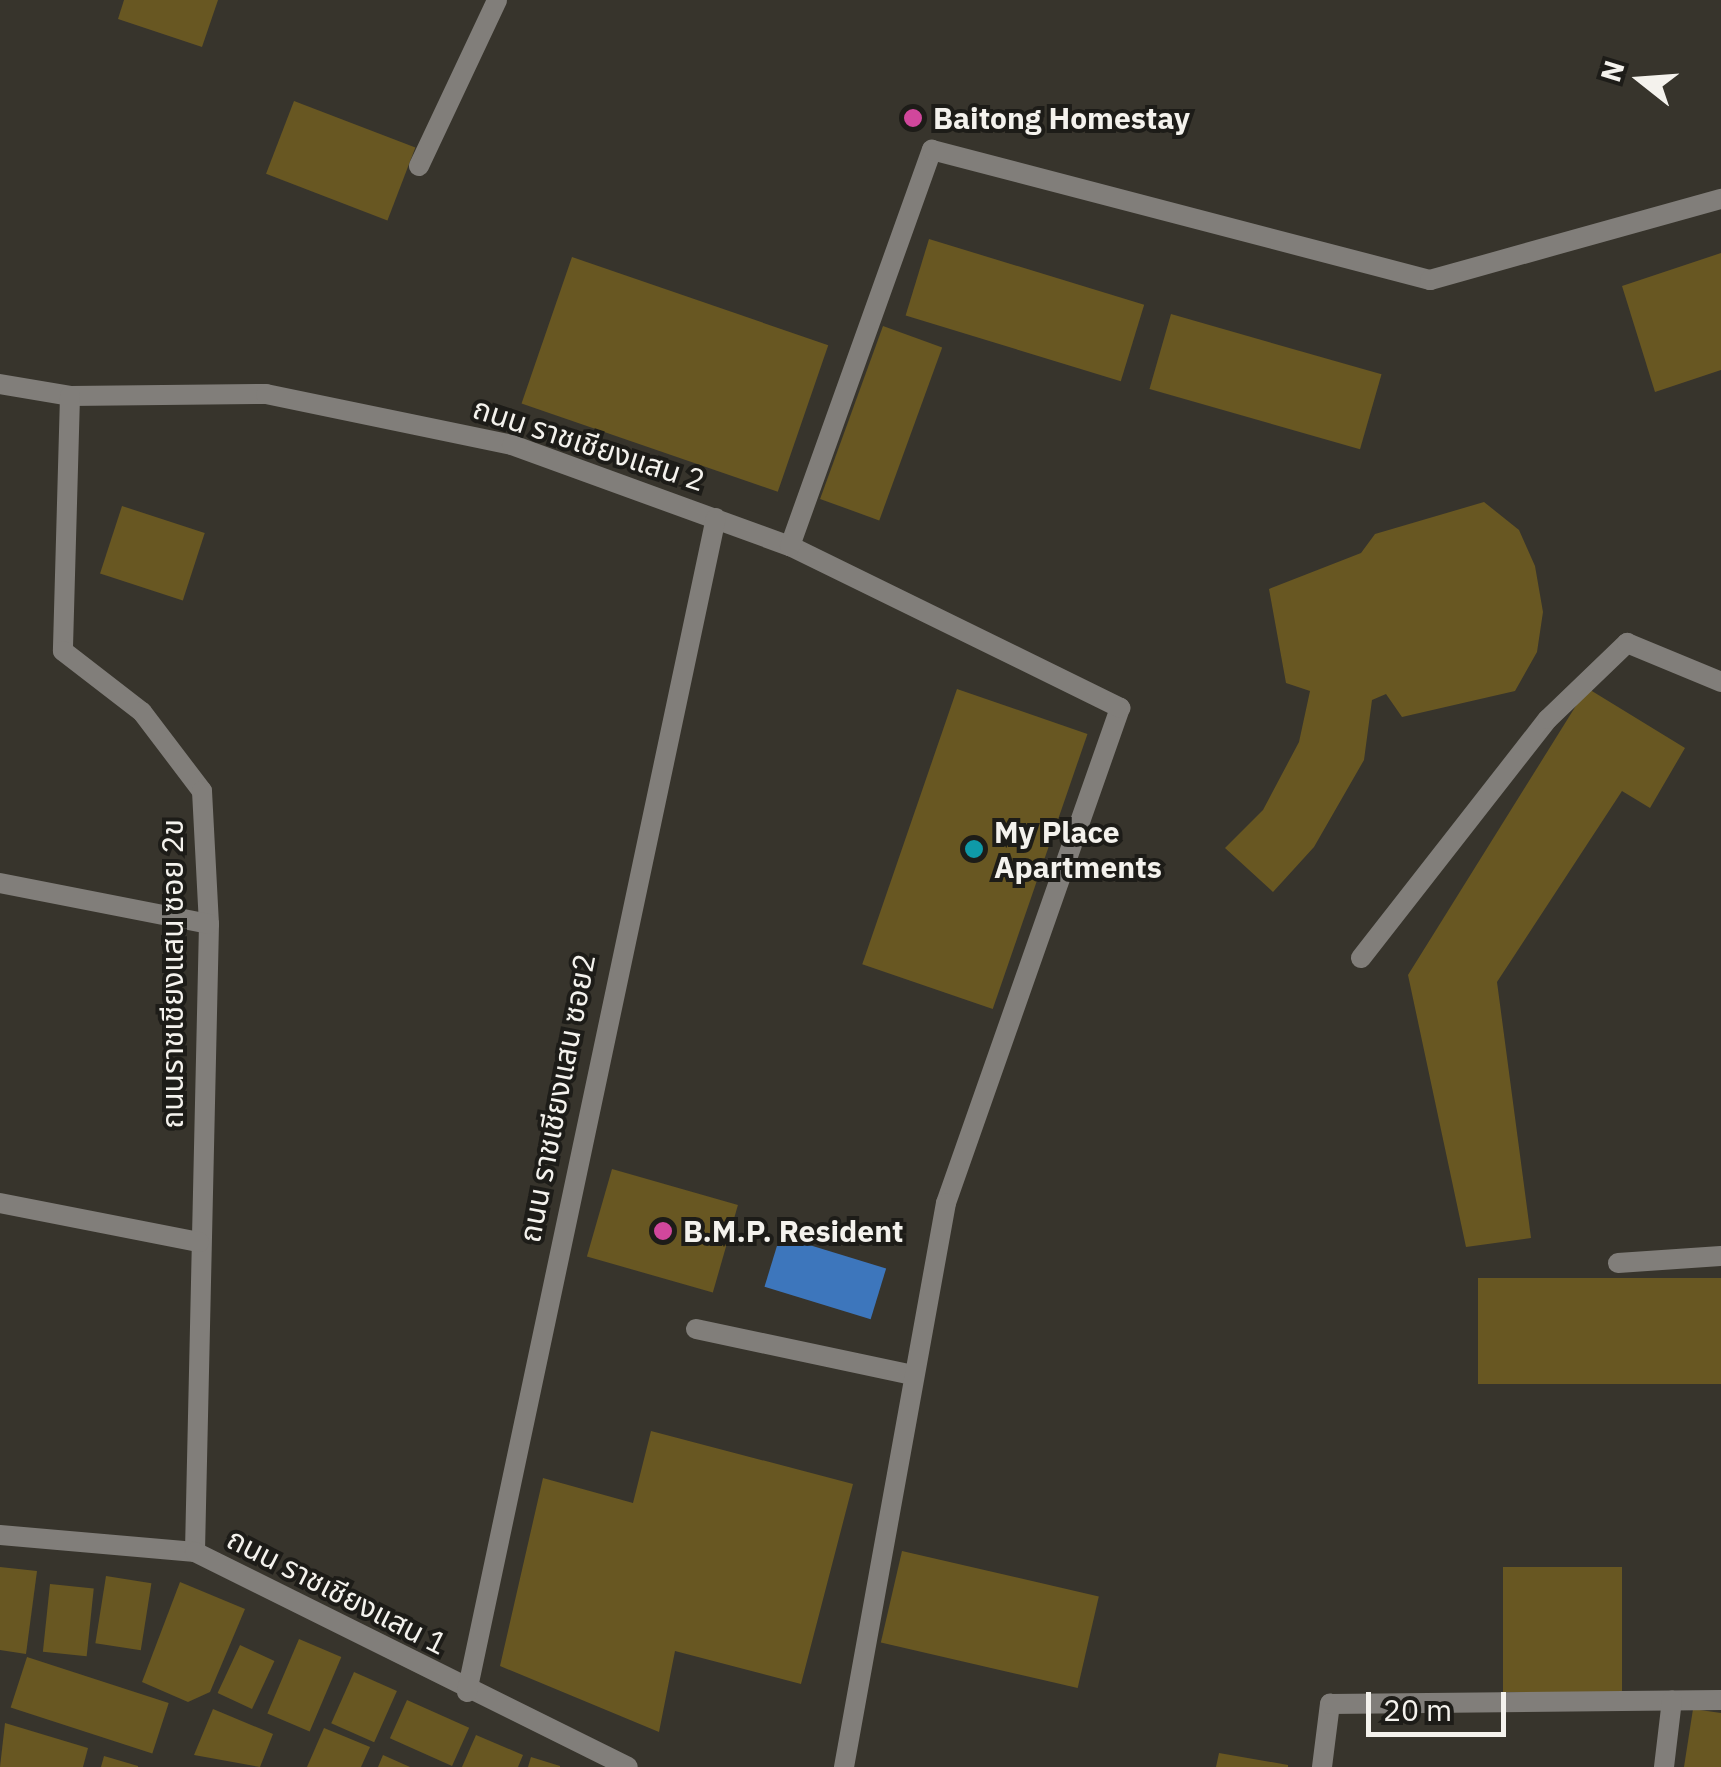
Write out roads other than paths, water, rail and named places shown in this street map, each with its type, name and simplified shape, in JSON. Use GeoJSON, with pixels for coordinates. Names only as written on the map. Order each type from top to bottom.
{"type":"FeatureCollection","features":[{"type":"Feature","properties":{"kind":"street"},"geometry":{"type":"LineString","coordinates":[[418,166],[498,0]]}},
{"type":"Feature","properties":{"kind":"street"},"geometry":{"type":"LineString","coordinates":[[790,546],[932,150],[1430,280],[1721,199]]}},
{"type":"Feature","properties":{"kind":"street","name":"ถนน ราชเชียงแสน 2"},"geometry":{"type":"LineString","coordinates":[[0,384],[70,396],[197,392],[336,403],[512,446],[790,546],[1120,708],[946,1203],[913,1376]]}},
{"type":"Feature","properties":{"kind":"street","name":"ถนนราชเชียงแสน ซอย 2ข"},"geometry":{"type":"LineString","coordinates":[[70,396],[63,650],[142,712],[202,791],[209,924],[194,1552]]}},
{"type":"Feature","properties":{"kind":"street","name":"ถนน ราชเชียงแสน ซอย2"},"geometry":{"type":"LineString","coordinates":[[467,1692],[716,518]]}},
{"type":"Feature","properties":{"kind":"street"},"geometry":{"type":"LineString","coordinates":[[1361,958],[1548,719],[1627,643],[1721,682]]}},
{"type":"Feature","properties":{"kind":"street"},"geometry":{"type":"LineString","coordinates":[[0,884],[209,924]]}},
{"type":"Feature","properties":{"kind":"street"},"geometry":{"type":"LineString","coordinates":[[0,1203],[199,1242]]}},
{"type":"Feature","properties":{"kind":"street"},"geometry":{"type":"LineString","coordinates":[[1618,1263],[1721,1256]]}},
{"type":"Feature","properties":{"kind":"street"},"geometry":{"type":"LineString","coordinates":[[696,1329],[913,1376],[844,1767]]}},
{"type":"Feature","properties":{"kind":"street","name":"ถนน ราชเชียงแสน 1"},"geometry":{"type":"LineString","coordinates":[[0,1535],[194,1552],[467,1692],[628,1767]]}},
{"type":"Feature","properties":{"kind":"street"},"geometry":{"type":"LineString","coordinates":[[1664,1767],[1672,1700]]}},
{"type":"Feature","properties":{"kind":"street"},"geometry":{"type":"LineString","coordinates":[[1322,1767],[1330,1704],[1721,1700]]}},
{"type":"Feature","properties":{"kind":"water"},"geometry":{"type":"Polygon","coordinates":[[[780,1236],[886,1268],[871,1319],[765,1287],[780,1236]]]}},
{"type":"Feature","properties":{"kind":"place","name":"Baitong Homestay"},"geometry":{"type":"Point","coordinates":[913,118]}},
{"type":"Feature","properties":{"kind":"place","name":"My Place Apartments"},"geometry":{"type":"Point","coordinates":[974,849]}},
{"type":"Feature","properties":{"kind":"place","name":"B.M.P. Resident"},"geometry":{"type":"Point","coordinates":[663,1231]}}]}
